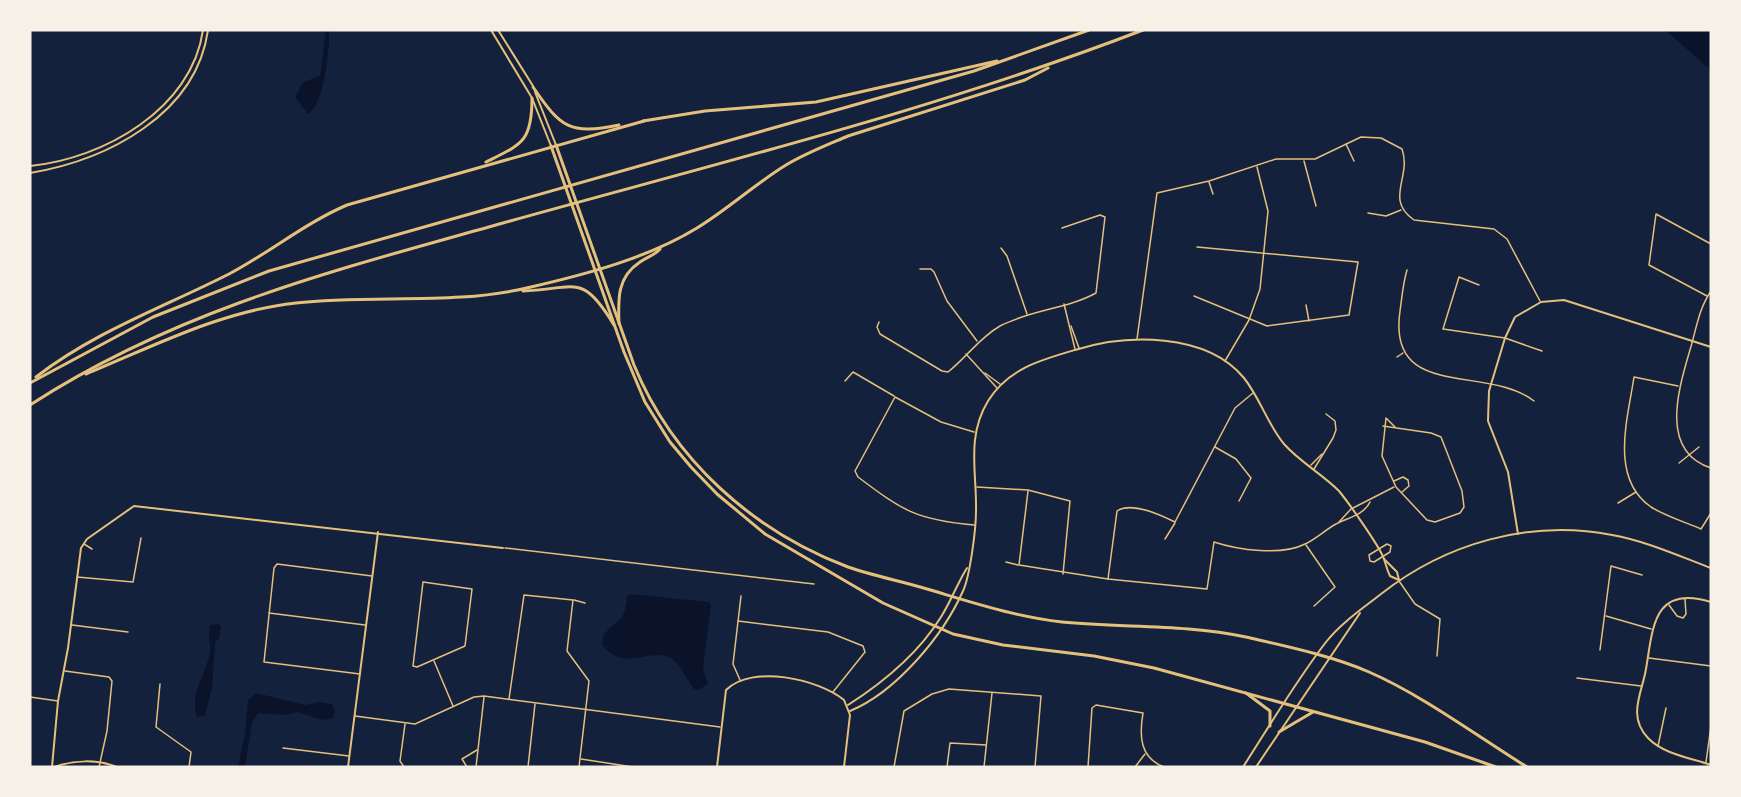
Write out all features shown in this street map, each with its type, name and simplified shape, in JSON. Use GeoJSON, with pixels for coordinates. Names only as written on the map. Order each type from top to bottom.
{"type":"FeatureCollection","features":[{"type":"Feature","properties":{"kind":"main road"},"geometry":{"type":"LineString","coordinates":[[30,382],[153,317],[269,271],[902,92],[1011,59],[1089,30]]}},
{"type":"Feature","properties":{"kind":"main road"},"geometry":{"type":"LineString","coordinates":[[30,405],[73,379],[162,333],[275,288],[936,102],[1058,63],[1143,30]]}},
{"type":"Feature","properties":{"kind":"main road"},"geometry":{"type":"LineString","coordinates":[[533,87],[551,114],[571,128],[590,130],[705,111],[816,102],[1011,59]]}},
{"type":"Feature","properties":{"kind":"main road"},"geometry":{"type":"LineString","coordinates":[[620,324],[618,298],[622,282],[629,271],[663,246],[697,228],[786,166],[822,146],[1025,80],[1058,63]]}},
{"type":"Feature","properties":{"kind":"main road"},"geometry":{"type":"LineString","coordinates":[[478,166],[510,152],[525,139],[531,126],[532,98]]}},
{"type":"Feature","properties":{"kind":"main road"},"geometry":{"type":"LineString","coordinates":[[30,382],[66,354],[127,320],[228,274],[334,210],[372,196],[644,121]]}},
{"type":"Feature","properties":{"kind":"main road"},"geometry":{"type":"LineString","coordinates":[[556,145],[639,377],[659,416],[694,462],[740,506],[782,535],[834,561],[959,599],[1059,621],[1232,634],[1327,658],[1370,672],[1388,681],[1527,767]]}},
{"type":"Feature","properties":{"kind":"main road"},"geometry":{"type":"LineString","coordinates":[[551,146],[634,380],[656,422],[684,459],[717,494],[752,524],[787,548],[883,603],[941,630],[1002,645],[1134,663],[1285,702],[1449,749],[1496,767]]}},
{"type":"Feature","properties":{"kind":"main road"},"geometry":{"type":"LineString","coordinates":[[512,291],[594,269],[663,246]]}},
{"type":"Feature","properties":{"kind":"main road"},"geometry":{"type":"LineString","coordinates":[[73,379],[199,327],[265,307],[325,300],[512,291],[559,286],[580,287],[595,295],[614,325]]}},
{"type":"Feature","properties":{"kind":"main road"},"geometry":{"type":"LineString","coordinates":[[1244,692],[1270,711],[1270,726]]}},
{"type":"Feature","properties":{"kind":"main road"},"geometry":{"type":"LineString","coordinates":[[1279,732],[1306,714],[1319,712]]}},
{"type":"Feature","properties":{"kind":"street"},"geometry":{"type":"LineString","coordinates":[[30,166],[55,163],[82,155],[124,135],[144,121],[177,89],[186,76],[196,55],[202,30]]}},
{"type":"Feature","properties":{"kind":"street"},"geometry":{"type":"LineString","coordinates":[[30,172],[66,166],[96,154],[126,140],[158,117],[191,81],[204,50],[208,30]]}},
{"type":"Feature","properties":{"kind":"street"},"geometry":{"type":"LineString","coordinates":[[491,30],[532,98],[551,146]]}},
{"type":"Feature","properties":{"kind":"street"},"geometry":{"type":"LineString","coordinates":[[498,30],[533,87],[556,145]]}},
{"type":"Feature","properties":{"kind":"street"},"geometry":{"type":"LineString","coordinates":[[1137,339],[1157,194],[1209,181],[1281,158],[1315,159],[1353,139],[1370,136],[1389,140],[1400,146],[1404,154],[1400,194],[1401,210],[1414,220],[1494,229],[1507,239],[1541,302]]}},
{"type":"Feature","properties":{"kind":"street"},"geometry":{"type":"LineString","coordinates":[[1345,144],[1354,161]]}},
{"type":"Feature","properties":{"kind":"street"},"geometry":{"type":"LineString","coordinates":[[1304,160],[1316,206]]}},
{"type":"Feature","properties":{"kind":"street"},"geometry":{"type":"LineString","coordinates":[[1225,361],[1258,300],[1268,211],[1256,166]]}},
{"type":"Feature","properties":{"kind":"street"},"geometry":{"type":"LineString","coordinates":[[1209,181],[1213,194]]}},
{"type":"Feature","properties":{"kind":"street"},"geometry":{"type":"LineString","coordinates":[[1368,213],[1386,216],[1401,210]]}},
{"type":"Feature","properties":{"kind":"street"},"geometry":{"type":"LineString","coordinates":[[1707,297],[1649,265],[1656,214],[1711,244]]}},
{"type":"Feature","properties":{"kind":"street"},"geometry":{"type":"LineString","coordinates":[[879,322],[877,327],[880,334],[945,372],[951,370],[978,342],[1000,326],[1096,293],[1105,219],[1100,215],[1062,228]]}},
{"type":"Feature","properties":{"kind":"street"},"geometry":{"type":"LineString","coordinates":[[1194,296],[1260,325],[1275,327],[1349,315],[1358,262],[1197,247]]}},
{"type":"Feature","properties":{"kind":"street"},"geometry":{"type":"LineString","coordinates":[[1001,248],[1007,256],[1027,315]]}},
{"type":"Feature","properties":{"kind":"street"},"geometry":{"type":"LineString","coordinates":[[920,269],[931,269],[934,272],[947,301],[978,342]]}},
{"type":"Feature","properties":{"kind":"street"},"geometry":{"type":"LineString","coordinates":[[1407,270],[1398,326],[1399,339],[1408,360],[1432,373],[1492,383],[1527,395],[1534,401]]}},
{"type":"Feature","properties":{"kind":"street"},"geometry":{"type":"LineString","coordinates":[[1479,285],[1459,278],[1443,329],[1505,338],[1542,351]]}},
{"type":"Feature","properties":{"kind":"street"},"geometry":{"type":"LineString","coordinates":[[1711,291],[1698,316],[1678,386],[1676,428],[1689,455],[1711,468]]}},
{"type":"Feature","properties":{"kind":"street"},"geometry":{"type":"LineString","coordinates":[[1518,534],[1508,472],[1488,421],[1488,400],[1492,383],[1505,338],[1515,318],[1541,302],[1564,300],[1711,347]]}},
{"type":"Feature","properties":{"kind":"street"},"geometry":{"type":"LineString","coordinates":[[1064,303],[1075,350]]}},
{"type":"Feature","properties":{"kind":"street"},"geometry":{"type":"LineString","coordinates":[[1306,304],[1309,321]]}},
{"type":"Feature","properties":{"kind":"street"},"geometry":{"type":"LineString","coordinates":[[1070,326],[1079,348]]}},
{"type":"Feature","properties":{"kind":"street"},"geometry":{"type":"LineString","coordinates":[[850,711],[868,701],[909,668],[941,630],[959,599],[965,585],[975,525],[976,487],[973,453],[975,432],[984,408],[1001,385],[1030,364],[1109,340],[1137,339],[1196,348],[1225,361],[1242,377],[1254,393],[1280,439],[1339,491],[1378,549],[1390,576],[1399,580]]}},
{"type":"Feature","properties":{"kind":"street"},"geometry":{"type":"LineString","coordinates":[[1397,357],[1404,353]]}},
{"type":"Feature","properties":{"kind":"street"},"geometry":{"type":"LineString","coordinates":[[966,354],[998,389]]}},
{"type":"Feature","properties":{"kind":"street"},"geometry":{"type":"LineString","coordinates":[[845,381],[853,372],[941,422],[975,432]]}},
{"type":"Feature","properties":{"kind":"street"},"geometry":{"type":"LineString","coordinates":[[984,372],[1001,385]]}},
{"type":"Feature","properties":{"kind":"street"},"geometry":{"type":"LineString","coordinates":[[1678,386],[1634,377],[1624,455],[1628,481],[1650,506],[1701,529],[1711,513]]}},
{"type":"Feature","properties":{"kind":"street"},"geometry":{"type":"LineString","coordinates":[[1165,539],[1235,408],[1254,393]]}},
{"type":"Feature","properties":{"kind":"street"},"geometry":{"type":"LineString","coordinates":[[894,397],[856,467],[857,476],[895,505],[916,516],[975,525]]}},
{"type":"Feature","properties":{"kind":"street"},"geometry":{"type":"LineString","coordinates":[[1314,470],[1336,430],[1335,421],[1326,414]]}},
{"type":"Feature","properties":{"kind":"street"},"geometry":{"type":"LineString","coordinates":[[1383,426],[1431,432],[1441,437],[1462,491],[1464,507],[1460,513],[1435,522],[1428,520],[1396,487],[1382,456],[1383,426],[1386,418],[1395,427]]}},
{"type":"Feature","properties":{"kind":"street"},"geometry":{"type":"LineString","coordinates":[[1214,447],[1236,459],[1250,475],[1250,483],[1239,501]]}},
{"type":"Feature","properties":{"kind":"street"},"geometry":{"type":"LineString","coordinates":[[1679,463],[1699,447]]}},
{"type":"Feature","properties":{"kind":"street"},"geometry":{"type":"LineString","coordinates":[[1310,466],[1323,454]]}},
{"type":"Feature","properties":{"kind":"street"},"geometry":{"type":"LineString","coordinates":[[1394,481],[1403,477],[1408,480],[1409,486],[1402,492]]}},
{"type":"Feature","properties":{"kind":"street"},"geometry":{"type":"LineString","coordinates":[[976,487],[1028,490],[1071,502],[1063,574]]}},
{"type":"Feature","properties":{"kind":"street"},"geometry":{"type":"LineString","coordinates":[[1338,523],[1351,509],[1370,502],[1396,487]]}},
{"type":"Feature","properties":{"kind":"street"},"geometry":{"type":"LineString","coordinates":[[1019,566],[1028,490]]}},
{"type":"Feature","properties":{"kind":"street"},"geometry":{"type":"LineString","coordinates":[[1618,503],[1636,491]]}},
{"type":"Feature","properties":{"kind":"street"},"geometry":{"type":"LineString","coordinates":[[1006,562],[1063,574],[1207,589],[1214,543],[1231,548],[1276,552],[1306,544],[1338,523],[1355,516],[1370,502]]}},
{"type":"Feature","properties":{"kind":"street"},"geometry":{"type":"LineString","coordinates":[[117,767],[100,761],[53,767],[58,701],[83,543],[136,505],[814,584]]}},
{"type":"Feature","properties":{"kind":"street"},"geometry":{"type":"LineString","coordinates":[[1108,579],[1118,509],[1154,512],[1175,522]]}},
{"type":"Feature","properties":{"kind":"street"},"geometry":{"type":"LineString","coordinates":[[1243,767],[1316,656],[1334,633],[1399,580],[1434,560],[1470,545],[1518,534],[1555,530],[1614,535],[1711,568]]}},
{"type":"Feature","properties":{"kind":"street"},"geometry":{"type":"LineString","coordinates":[[348,767],[378,532]]}},
{"type":"Feature","properties":{"kind":"street"},"geometry":{"type":"LineString","coordinates":[[76,577],[133,582],[141,538]]}},
{"type":"Feature","properties":{"kind":"street"},"geometry":{"type":"LineString","coordinates":[[83,543],[92,549]]}},
{"type":"Feature","properties":{"kind":"street"},"geometry":{"type":"LineString","coordinates":[[1306,544],[1335,587],[1314,606]]}},
{"type":"Feature","properties":{"kind":"street"},"geometry":{"type":"LineString","coordinates":[[1387,544],[1391,546],[1390,552],[1383,558],[1374,562],[1369,559],[1370,555],[1387,544]]}},
{"type":"Feature","properties":{"kind":"street"},"geometry":{"type":"LineString","coordinates":[[1383,558],[1398,572],[1399,580],[1415,604],[1440,620],[1437,656]]}},
{"type":"Feature","properties":{"kind":"street"},"geometry":{"type":"LineString","coordinates":[[360,674],[264,662],[274,568],[277,564],[372,576]]}},
{"type":"Feature","properties":{"kind":"street"},"geometry":{"type":"LineString","coordinates":[[848,705],[909,659],[935,627],[968,565]]}},
{"type":"Feature","properties":{"kind":"street"},"geometry":{"type":"LineString","coordinates":[[1600,650],[1611,566],[1642,575]]}},
{"type":"Feature","properties":{"kind":"street"},"geometry":{"type":"LineString","coordinates":[[423,582],[472,589],[465,646],[434,661],[413,666],[423,582]]}},
{"type":"Feature","properties":{"kind":"street"},"geometry":{"type":"LineString","coordinates":[[509,699],[524,595],[585,603]]}},
{"type":"Feature","properties":{"kind":"street"},"geometry":{"type":"LineString","coordinates":[[740,681],[733,664],[741,596]]}},
{"type":"Feature","properties":{"kind":"street"},"geometry":{"type":"LineString","coordinates":[[1711,602],[1685,598],[1669,604],[1658,615],[1651,629],[1648,658],[1637,703],[1637,716],[1644,734],[1658,746],[1711,765]]}},
{"type":"Feature","properties":{"kind":"street"},"geometry":{"type":"LineString","coordinates":[[1669,604],[1677,616],[1683,618],[1686,614],[1685,598]]}},
{"type":"Feature","properties":{"kind":"street"},"geometry":{"type":"LineString","coordinates":[[573,600],[567,649],[589,681],[579,767]]}},
{"type":"Feature","properties":{"kind":"street"},"geometry":{"type":"LineString","coordinates":[[1256,767],[1327,658],[1361,611]]}},
{"type":"Feature","properties":{"kind":"street"},"geometry":{"type":"LineString","coordinates":[[269,613],[366,625]]}},
{"type":"Feature","properties":{"kind":"street"},"geometry":{"type":"LineString","coordinates":[[1605,616],[1651,629]]}},
{"type":"Feature","properties":{"kind":"street"},"geometry":{"type":"LineString","coordinates":[[738,621],[828,632],[863,646],[865,652],[833,692]]}},
{"type":"Feature","properties":{"kind":"street"},"geometry":{"type":"LineString","coordinates":[[71,625],[128,632]]}},
{"type":"Feature","properties":{"kind":"street"},"geometry":{"type":"LineString","coordinates":[[1648,658],[1711,666]]}},
{"type":"Feature","properties":{"kind":"street"},"geometry":{"type":"LineString","coordinates":[[434,661],[453,707]]}},
{"type":"Feature","properties":{"kind":"street"},"geometry":{"type":"LineString","coordinates":[[63,671],[111,678],[107,731],[99,767]]}},
{"type":"Feature","properties":{"kind":"street"},"geometry":{"type":"LineString","coordinates":[[717,767],[726,690],[756,675],[803,681],[833,692],[848,705],[850,711],[844,767]]}},
{"type":"Feature","properties":{"kind":"street"},"geometry":{"type":"LineString","coordinates":[[1577,678],[1642,686]]}},
{"type":"Feature","properties":{"kind":"street"},"geometry":{"type":"LineString","coordinates":[[160,684],[156,727],[191,752],[189,767]]}},
{"type":"Feature","properties":{"kind":"street"},"geometry":{"type":"LineString","coordinates":[[894,767],[905,710],[932,694],[949,689],[1041,696],[1035,767]]}},
{"type":"Feature","properties":{"kind":"street"},"geometry":{"type":"LineString","coordinates":[[984,767],[992,692]]}},
{"type":"Feature","properties":{"kind":"street"},"geometry":{"type":"LineString","coordinates":[[476,767],[484,696]]}},
{"type":"Feature","properties":{"kind":"street"},"geometry":{"type":"LineString","coordinates":[[355,716],[415,724],[484,696],[721,727]]}},
{"type":"Feature","properties":{"kind":"street"},"geometry":{"type":"LineString","coordinates":[[30,698],[58,701]]}},
{"type":"Feature","properties":{"kind":"street"},"geometry":{"type":"LineString","coordinates":[[528,767],[535,703]]}},
{"type":"Feature","properties":{"kind":"street"},"geometry":{"type":"LineString","coordinates":[[1088,767],[1092,708],[1096,705],[1143,713],[1141,740],[1145,754],[1153,763],[1164,767]]}},
{"type":"Feature","properties":{"kind":"street"},"geometry":{"type":"LineString","coordinates":[[1658,746],[1665,708]]}},
{"type":"Feature","properties":{"kind":"street"},"geometry":{"type":"LineString","coordinates":[[404,767],[400,761],[405,723]]}},
{"type":"Feature","properties":{"kind":"street"},"geometry":{"type":"LineString","coordinates":[[1706,763],[1711,726]]}},
{"type":"Feature","properties":{"kind":"street"},"geometry":{"type":"LineString","coordinates":[[946,767],[950,743],[987,745]]}},
{"type":"Feature","properties":{"kind":"street"},"geometry":{"type":"LineString","coordinates":[[283,748],[350,756]]}},
{"type":"Feature","properties":{"kind":"street"},"geometry":{"type":"LineString","coordinates":[[467,767],[462,758],[478,750]]}},
{"type":"Feature","properties":{"kind":"street"},"geometry":{"type":"LineString","coordinates":[[1135,767],[1145,754]]}},
{"type":"Feature","properties":{"kind":"street"},"geometry":{"type":"LineString","coordinates":[[580,759],[633,767]]}},
{"type":"Feature","properties":{"kind":"water"},"geometry":{"type":"Polygon","coordinates":[[[326,30],[329,30],[329,38],[325,76],[314,109],[308,114],[295,97],[303,82],[320,76],[326,30]]]}},
{"type":"Feature","properties":{"kind":"water"},"geometry":{"type":"Polygon","coordinates":[[[1711,30],[1711,70],[1666,31],[1711,30]]]}},
{"type":"Feature","properties":{"kind":"water"},"geometry":{"type":"Polygon","coordinates":[[[630,594],[709,602],[711,605],[703,669],[708,684],[698,690],[694,689],[679,665],[664,656],[620,657],[602,645],[603,636],[622,617],[627,597],[630,594]]]}},
{"type":"Feature","properties":{"kind":"water"},"geometry":{"type":"Polygon","coordinates":[[[211,625],[221,626],[219,638],[215,643],[212,688],[205,716],[197,717],[196,694],[210,653],[211,625]]]}},
{"type":"Feature","properties":{"kind":"water"},"geometry":{"type":"Polygon","coordinates":[[[256,693],[305,705],[319,702],[332,704],[335,710],[333,718],[322,720],[298,712],[285,715],[258,713],[252,723],[245,767],[238,767],[245,734],[248,700],[256,693]]]}}]}
